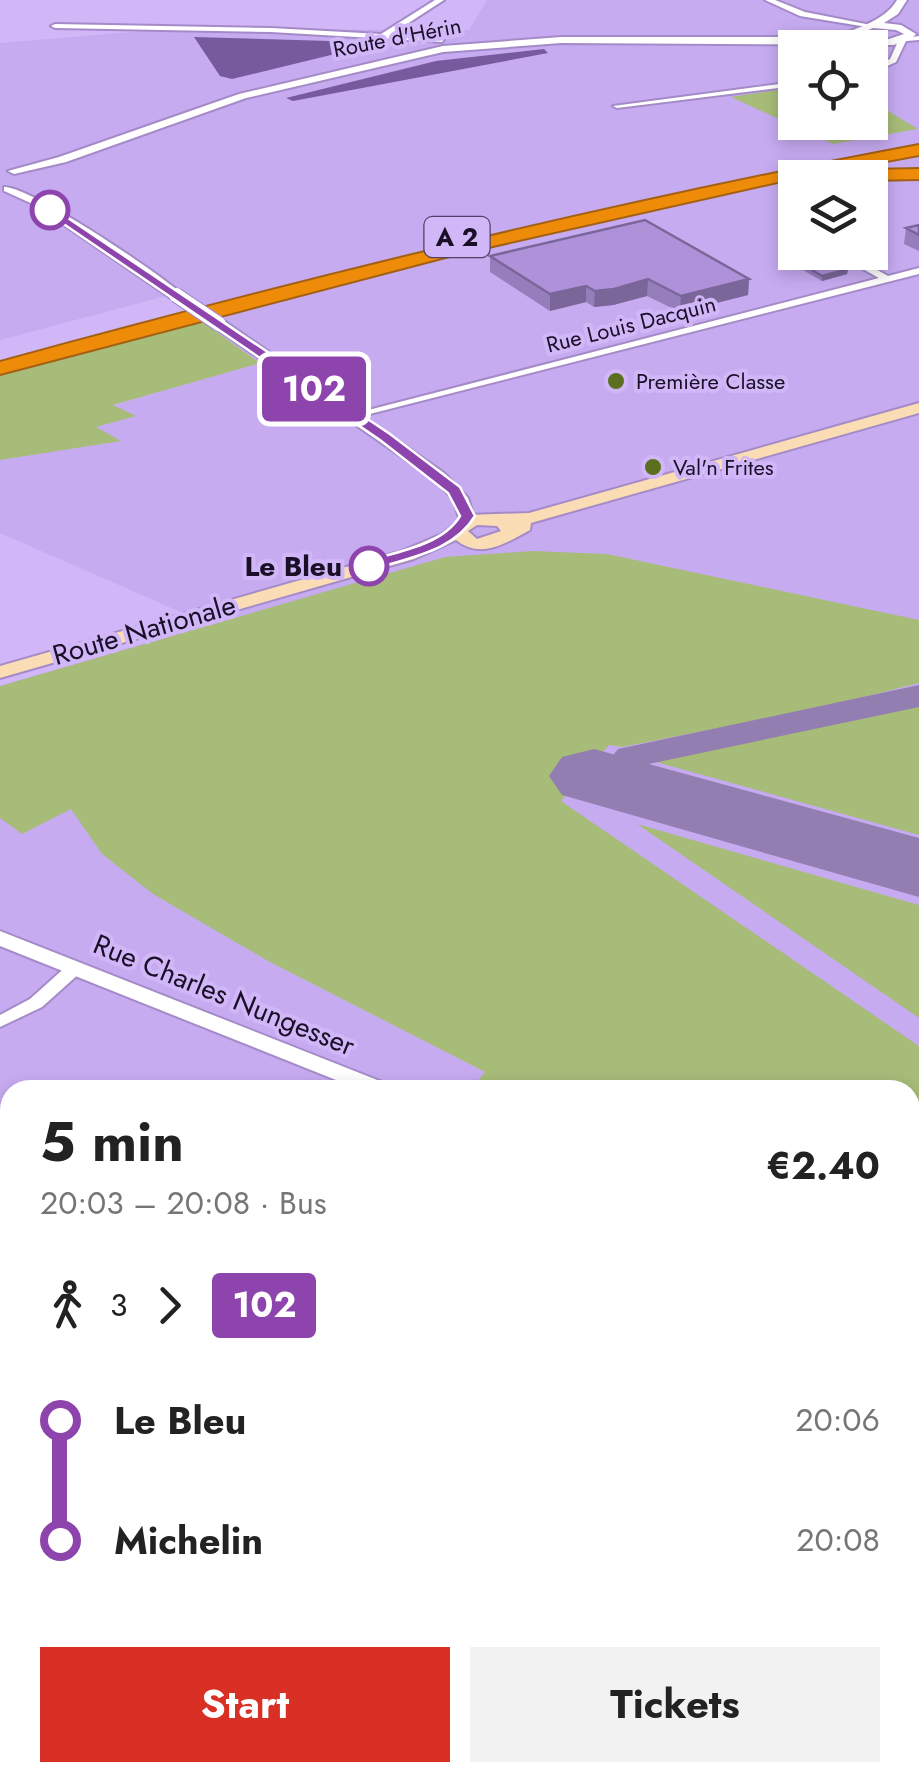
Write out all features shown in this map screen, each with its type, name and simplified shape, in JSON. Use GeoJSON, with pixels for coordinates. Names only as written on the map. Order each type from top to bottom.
{"type":"FeatureCollection","features":[{"type":"Feature","properties":{"kind":"highway","name":"A 2"},"geometry":{"type":"LineString","coordinates":[[0,355],[531,220],[919,140]]}},
{"type":"Feature","properties":{"kind":"highway","name":"A 2"},"geometry":{"type":"LineString","coordinates":[[0,368],[599,215],[919,150]]}},
{"type":"Feature","properties":{"kind":"highway"},"geometry":{"type":"LineString","coordinates":[[888,176],[919,174]]}},
{"type":"Feature","properties":{"kind":"highway"},"geometry":{"type":"LineString","coordinates":[[270,296],[778,192]]}},
{"type":"Feature","properties":{"kind":"main road"},"geometry":{"type":"LineString","coordinates":[[501,524],[530,523],[919,408]]}},
{"type":"Feature","properties":{"kind":"main road","name":"Route Nationale"},"geometry":{"type":"LineString","coordinates":[[0,672],[408,554],[466,532],[496,543],[501,524]]}},
{"type":"Feature","properties":{"kind":"street"},"geometry":{"type":"LineString","coordinates":[[384,35],[440,0]]}},
{"type":"Feature","properties":{"kind":"street"},"geometry":{"type":"LineString","coordinates":[[769,0],[818,18],[909,35]]}},
{"type":"Feature","properties":{"kind":"street"},"geometry":{"type":"LineString","coordinates":[[902,0],[894,22],[909,35]]}},
{"type":"Feature","properties":{"kind":"street"},"geometry":{"type":"LineString","coordinates":[[862,30],[895,12]]}},
{"type":"Feature","properties":{"kind":"street"},"geometry":{"type":"LineString","coordinates":[[818,18],[835,30]]}},
{"type":"Feature","properties":{"kind":"street"},"geometry":{"type":"LineString","coordinates":[[55,26],[442,40]]}},
{"type":"Feature","properties":{"kind":"street"},"geometry":{"type":"LineString","coordinates":[[888,62],[909,35]]}},
{"type":"Feature","properties":{"kind":"street","name":"Route d'Hérin"},"geometry":{"type":"LineString","coordinates":[[7,171],[62,160],[237,97],[436,50],[561,40],[778,42]]}},
{"type":"Feature","properties":{"kind":"street"},"geometry":{"type":"LineString","coordinates":[[888,48],[892,60]]}},
{"type":"Feature","properties":{"kind":"street"},"geometry":{"type":"LineString","coordinates":[[888,61],[892,60]]}},
{"type":"Feature","properties":{"kind":"street"},"geometry":{"type":"LineString","coordinates":[[618,106],[778,86]]}},
{"type":"Feature","properties":{"kind":"street","name":"Route d'Hérin"},"geometry":{"type":"LineString","coordinates":[[4,189],[30,180],[62,160]]}},
{"type":"Feature","properties":{"kind":"street"},"geometry":{"type":"LineString","coordinates":[[7,171],[30,180],[39,202]]}},
{"type":"Feature","properties":{"kind":"street"},"geometry":{"type":"LineString","coordinates":[[4,189],[39,202],[416,459],[458,494],[466,510],[466,532]]}},
{"type":"Feature","properties":{"kind":"street"},"geometry":{"type":"LineString","coordinates":[[871,270],[887,279]]}},
{"type":"Feature","properties":{"kind":"street","name":"Rue Louis Dacquin"},"geometry":{"type":"LineString","coordinates":[[354,415],[919,271]]}},
{"type":"Feature","properties":{"kind":"street"},"geometry":{"type":"LineString","coordinates":[[416,459],[451,476],[479,511],[501,524]]}},
{"type":"Feature","properties":{"kind":"street","name":"Rue Charles Nungesser"},"geometry":{"type":"LineString","coordinates":[[0,938],[357,1080]]}},
{"type":"Feature","properties":{"kind":"street"},"geometry":{"type":"LineString","coordinates":[[0,1022],[36,1003],[75,968]]}},
{"type":"Feature","properties":{"kind":"shaded area"},"geometry":{"type":"Polygon","coordinates":[[[487,0],[919,0],[919,1080],[860,1080],[268,961],[485,1072],[478,1080],[0,1080],[0,686],[208,624],[0,533],[0,460],[119,441],[94,427],[134,415],[112,406],[259,362],[166,296],[0,340],[0,43],[168,29],[469,30],[487,0]]]}},
{"type":"Feature","properties":{"kind":"shaded area"},"geometry":{"type":"Polygon","coordinates":[[[194,37],[376,44],[232,79],[220,76],[194,37]]]}},
{"type":"Feature","properties":{"kind":"shaded area"},"geometry":{"type":"Polygon","coordinates":[[[544,49],[548,53],[293,101],[286,98],[436,61],[544,49]]]}},
{"type":"Feature","properties":{"kind":"green space"},"geometry":{"type":"Polygon","coordinates":[[[778,90],[778,119],[731,97],[778,90]]]}},
{"type":"Feature","properties":{"kind":"green space"},"geometry":{"type":"Polygon","coordinates":[[[888,111],[918,129],[888,134],[888,111]]]}},
{"type":"Feature","properties":{"kind":"green space"},"geometry":{"type":"Polygon","coordinates":[[[824,140],[856,140],[833,144],[824,140]]]}},
{"type":"Feature","properties":{"kind":"green space"},"geometry":{"type":"Polygon","coordinates":[[[200,320],[260,363],[113,405],[136,416],[96,427],[121,441],[0,460],[0,376],[200,320]]]}},
{"type":"Feature","properties":{"kind":"green space"},"geometry":{"type":"Polygon","coordinates":[[[532,551],[607,554],[919,620],[919,683],[825,707],[622,747],[609,745],[561,801],[919,1046],[919,1080],[478,1080],[485,1072],[268,961],[153,894],[102,854],[71,809],[22,834],[0,818],[0,686],[445,557],[532,551]]]}},
{"type":"Feature","properties":{"kind":"green space"},"geometry":{"type":"Polygon","coordinates":[[[919,701],[919,835],[645,759],[903,706],[919,701]]]}},
{"type":"Feature","properties":{"kind":"green space"},"geometry":{"type":"Polygon","coordinates":[[[637,824],[919,905],[919,1018],[637,824]]]}},
{"type":"Feature","properties":{"kind":"building"},"geometry":{"type":"Polygon","coordinates":[[[645,220],[749,279],[681,296],[648,279],[614,289],[595,291],[586,286],[550,294],[490,256],[645,220]]]}},
{"type":"Feature","properties":{"kind":"building"},"geometry":{"type":"Polygon","coordinates":[[[919,225],[919,235],[906,228],[919,225]]]}},
{"type":"Feature","properties":{"kind":"building"},"geometry":{"type":"Polygon","coordinates":[[[812,270],[844,270],[822,276],[812,270]]]}},
{"type":"Feature","properties":{"kind":"taxiway"},"geometry":{"type":"LineString","coordinates":[[649,792],[629,781],[621,769],[631,757],[919,696]]}},
{"type":"Feature","properties":{"kind":"runway"},"geometry":{"type":"LineString","coordinates":[[594,776],[919,868]]}},
{"type":"Feature","properties":{"kind":"bus line","name":"102"},"geometry":{"type":"LineString","coordinates":[[50,210],[385,437],[454,490],[467,516],[458,531],[442,542],[369,566]]}},
{"type":"Feature","properties":{"kind":"place","name":"Première Classe"},"geometry":{"type":"Point","coordinates":[616,381]}},
{"type":"Feature","properties":{"kind":"place","name":"Val'n Frites"},"geometry":{"type":"Point","coordinates":[653,467]}},
{"type":"Feature","properties":{"kind":"place","name":"Le Bleu"},"geometry":{"type":"Point","coordinates":[369,566]}}]}
